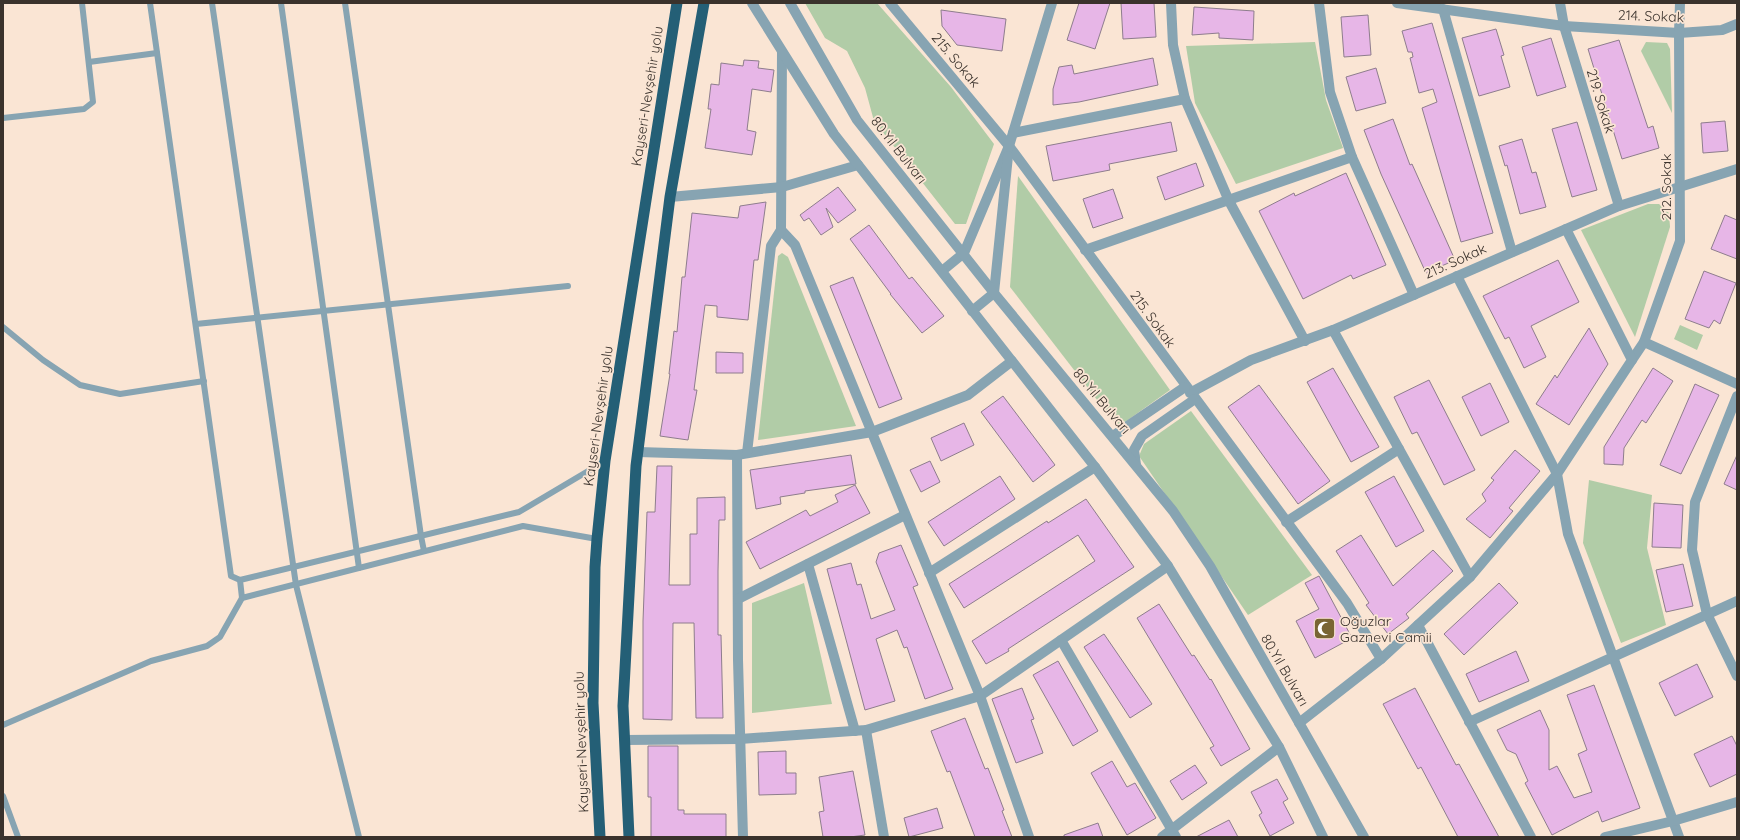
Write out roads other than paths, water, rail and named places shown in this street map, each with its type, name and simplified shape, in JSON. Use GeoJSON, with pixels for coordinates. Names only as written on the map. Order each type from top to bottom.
{"type":"FeatureCollection","features":[{"type":"Feature","properties":{"kind":"highway","name":"Kayseri-Nevşehir yolu"},"geometry":{"type":"LineString","coordinates":[[600,837],[592,703],[597,539],[605,461],[677,3]]}},
{"type":"Feature","properties":{"kind":"highway"},"geometry":{"type":"LineString","coordinates":[[629,837],[624,706],[636,466],[670,197],[704,3]]}},
{"type":"Feature","properties":{"kind":"street"},"geometry":{"type":"LineString","coordinates":[[752,3],[834,134],[1095,466],[1168,566],[1279,747],[1323,837]]}},
{"type":"Feature","properties":{"kind":"street","name":"80.Yıl Bulvarı"},"geometry":{"type":"LineString","coordinates":[[790,3],[858,120],[994,293],[1113,436],[1173,511],[1210,566],[1364,837]]}},
{"type":"Feature","properties":{"kind":"street","name":"215. Sokak"},"geometry":{"type":"LineString","coordinates":[[890,3],[1009,146],[1190,393],[1347,603],[1382,659]]}},
{"type":"Feature","properties":{"kind":"street"},"geometry":{"type":"LineString","coordinates":[[942,271],[964,253],[1009,146],[1052,3]]}},
{"type":"Feature","properties":{"kind":"street"},"geometry":{"type":"LineString","coordinates":[[1171,3],[1173,45],[1185,99],[1230,201],[1305,341]]}},
{"type":"Feature","properties":{"kind":"street"},"geometry":{"type":"LineString","coordinates":[[1319,3],[1330,92],[1352,157],[1414,295]]}},
{"type":"Feature","properties":{"kind":"street","name":"214. Sokak"},"geometry":{"type":"LineString","coordinates":[[1397,3],[1564,26],[1679,33],[1722,30],[1737,24]]}},
{"type":"Feature","properties":{"kind":"street","name":"219. Sokak"},"geometry":{"type":"LineString","coordinates":[[1560,3],[1564,26],[1619,206]]}},
{"type":"Feature","properties":{"kind":"street","name":"212. Sokak"},"geometry":{"type":"LineString","coordinates":[[1299,723],[1382,659],[1470,577],[1557,474],[1644,342],[1680,241],[1680,3]]}},
{"type":"Feature","properties":{"kind":"street"},"geometry":{"type":"LineString","coordinates":[[1443,9],[1512,252]]}},
{"type":"Feature","properties":{"kind":"street"},"geometry":{"type":"LineString","coordinates":[[743,837],[738,599],[742,454],[771,246],[781,230],[782,52]]}},
{"type":"Feature","properties":{"kind":"street"},"geometry":{"type":"LineString","coordinates":[[1013,133],[1185,99]]}},
{"type":"Feature","properties":{"kind":"street"},"geometry":{"type":"LineString","coordinates":[[972,311],[994,293],[1009,146]]}},
{"type":"Feature","properties":{"kind":"street"},"geometry":{"type":"LineString","coordinates":[[1085,250],[1230,201],[1352,157]]}},
{"type":"Feature","properties":{"kind":"street"},"geometry":{"type":"LineString","coordinates":[[670,197],[782,187],[858,165]]}},
{"type":"Feature","properties":{"kind":"street","name":"213. Sokak"},"geometry":{"type":"LineString","coordinates":[[1113,436],[1251,360],[1334,330],[1619,206],[1680,186],[1735,171]]}},
{"type":"Feature","properties":{"kind":"street"},"geometry":{"type":"LineString","coordinates":[[1566,229],[1632,360]]}},
{"type":"Feature","properties":{"kind":"street"},"geometry":{"type":"LineString","coordinates":[[781,230],[795,245],[980,696],[1029,837]]}},
{"type":"Feature","properties":{"kind":"street"},"geometry":{"type":"LineString","coordinates":[[1457,276],[1557,474],[1568,534],[1679,837]]}},
{"type":"Feature","properties":{"kind":"street"},"geometry":{"type":"LineString","coordinates":[[1334,330],[1470,577]]}},
{"type":"Feature","properties":{"kind":"street"},"geometry":{"type":"LineString","coordinates":[[1644,342],[1737,384]]}},
{"type":"Feature","properties":{"kind":"street"},"geometry":{"type":"LineString","coordinates":[[638,452],[742,454],[872,432],[968,395],[1012,361]]}},
{"type":"Feature","properties":{"kind":"street","name":"213. Sokak"},"geometry":{"type":"LineString","coordinates":[[1136,465],[1134,450],[1142,436],[1190,393]]}},
{"type":"Feature","properties":{"kind":"street"},"geometry":{"type":"LineString","coordinates":[[1737,396],[1695,502],[1692,550],[1707,614],[1737,676]]}},
{"type":"Feature","properties":{"kind":"street"},"geometry":{"type":"LineString","coordinates":[[1286,522],[1399,449]]}},
{"type":"Feature","properties":{"kind":"street"},"geometry":{"type":"LineString","coordinates":[[929,573],[1095,466]]}},
{"type":"Feature","properties":{"kind":"street"},"geometry":{"type":"LineString","coordinates":[[738,599],[905,515]]}},
{"type":"Feature","properties":{"kind":"street"},"geometry":{"type":"LineString","coordinates":[[808,564],[854,731]]}},
{"type":"Feature","properties":{"kind":"street"},"geometry":{"type":"LineString","coordinates":[[625,740],[740,739],[866,730],[980,696],[1168,566]]}},
{"type":"Feature","properties":{"kind":"street"},"geometry":{"type":"LineString","coordinates":[[1469,722],[1737,601]]}},
{"type":"Feature","properties":{"kind":"street"},"geometry":{"type":"LineString","coordinates":[[1418,625],[1531,837]]}},
{"type":"Feature","properties":{"kind":"street"},"geometry":{"type":"LineString","coordinates":[[1061,640],[1175,834]]}},
{"type":"Feature","properties":{"kind":"street"},"geometry":{"type":"LineString","coordinates":[[866,730],[884,837]]}},
{"type":"Feature","properties":{"kind":"street"},"geometry":{"type":"LineString","coordinates":[[1162,837],[1175,834],[1279,747]]}},
{"type":"Feature","properties":{"kind":"street"},"geometry":{"type":"LineString","coordinates":[[1604,837],[1673,821],[1737,802]]}},
{"type":"Feature","properties":{"kind":"lane"},"geometry":{"type":"LineString","coordinates":[[3,118],[84,109],[93,102],[82,3]]}},
{"type":"Feature","properties":{"kind":"lane"},"geometry":{"type":"LineString","coordinates":[[150,3],[231,576],[240,580],[519,512],[605,461]]}},
{"type":"Feature","properties":{"kind":"lane"},"geometry":{"type":"LineString","coordinates":[[212,3],[296,585],[359,837]]}},
{"type":"Feature","properties":{"kind":"lane"},"geometry":{"type":"LineString","coordinates":[[281,3],[359,568]]}},
{"type":"Feature","properties":{"kind":"lane"},"geometry":{"type":"LineString","coordinates":[[345,3],[420,536],[424,551]]}},
{"type":"Feature","properties":{"kind":"lane"},"geometry":{"type":"LineString","coordinates":[[89,62],[157,52]]}},
{"type":"Feature","properties":{"kind":"lane"},"geometry":{"type":"LineString","coordinates":[[196,324],[568,286]]}},
{"type":"Feature","properties":{"kind":"lane"},"geometry":{"type":"LineString","coordinates":[[3,327],[43,360],[80,385],[120,394],[204,381]]}},
{"type":"Feature","properties":{"kind":"lane"},"geometry":{"type":"LineString","coordinates":[[242,598],[523,526],[597,539]]}},
{"type":"Feature","properties":{"kind":"lane"},"geometry":{"type":"LineString","coordinates":[[3,725],[151,661],[207,646],[220,637],[242,598],[240,580]]}},
{"type":"Feature","properties":{"kind":"lane"},"geometry":{"type":"LineString","coordinates":[[3,796],[18,837]]}},
{"type":"Feature","properties":{"kind":"place","name":"Oğuzlar Gaznevi Camii"},"geometry":{"type":"Point","coordinates":[1324,629]}}]}
